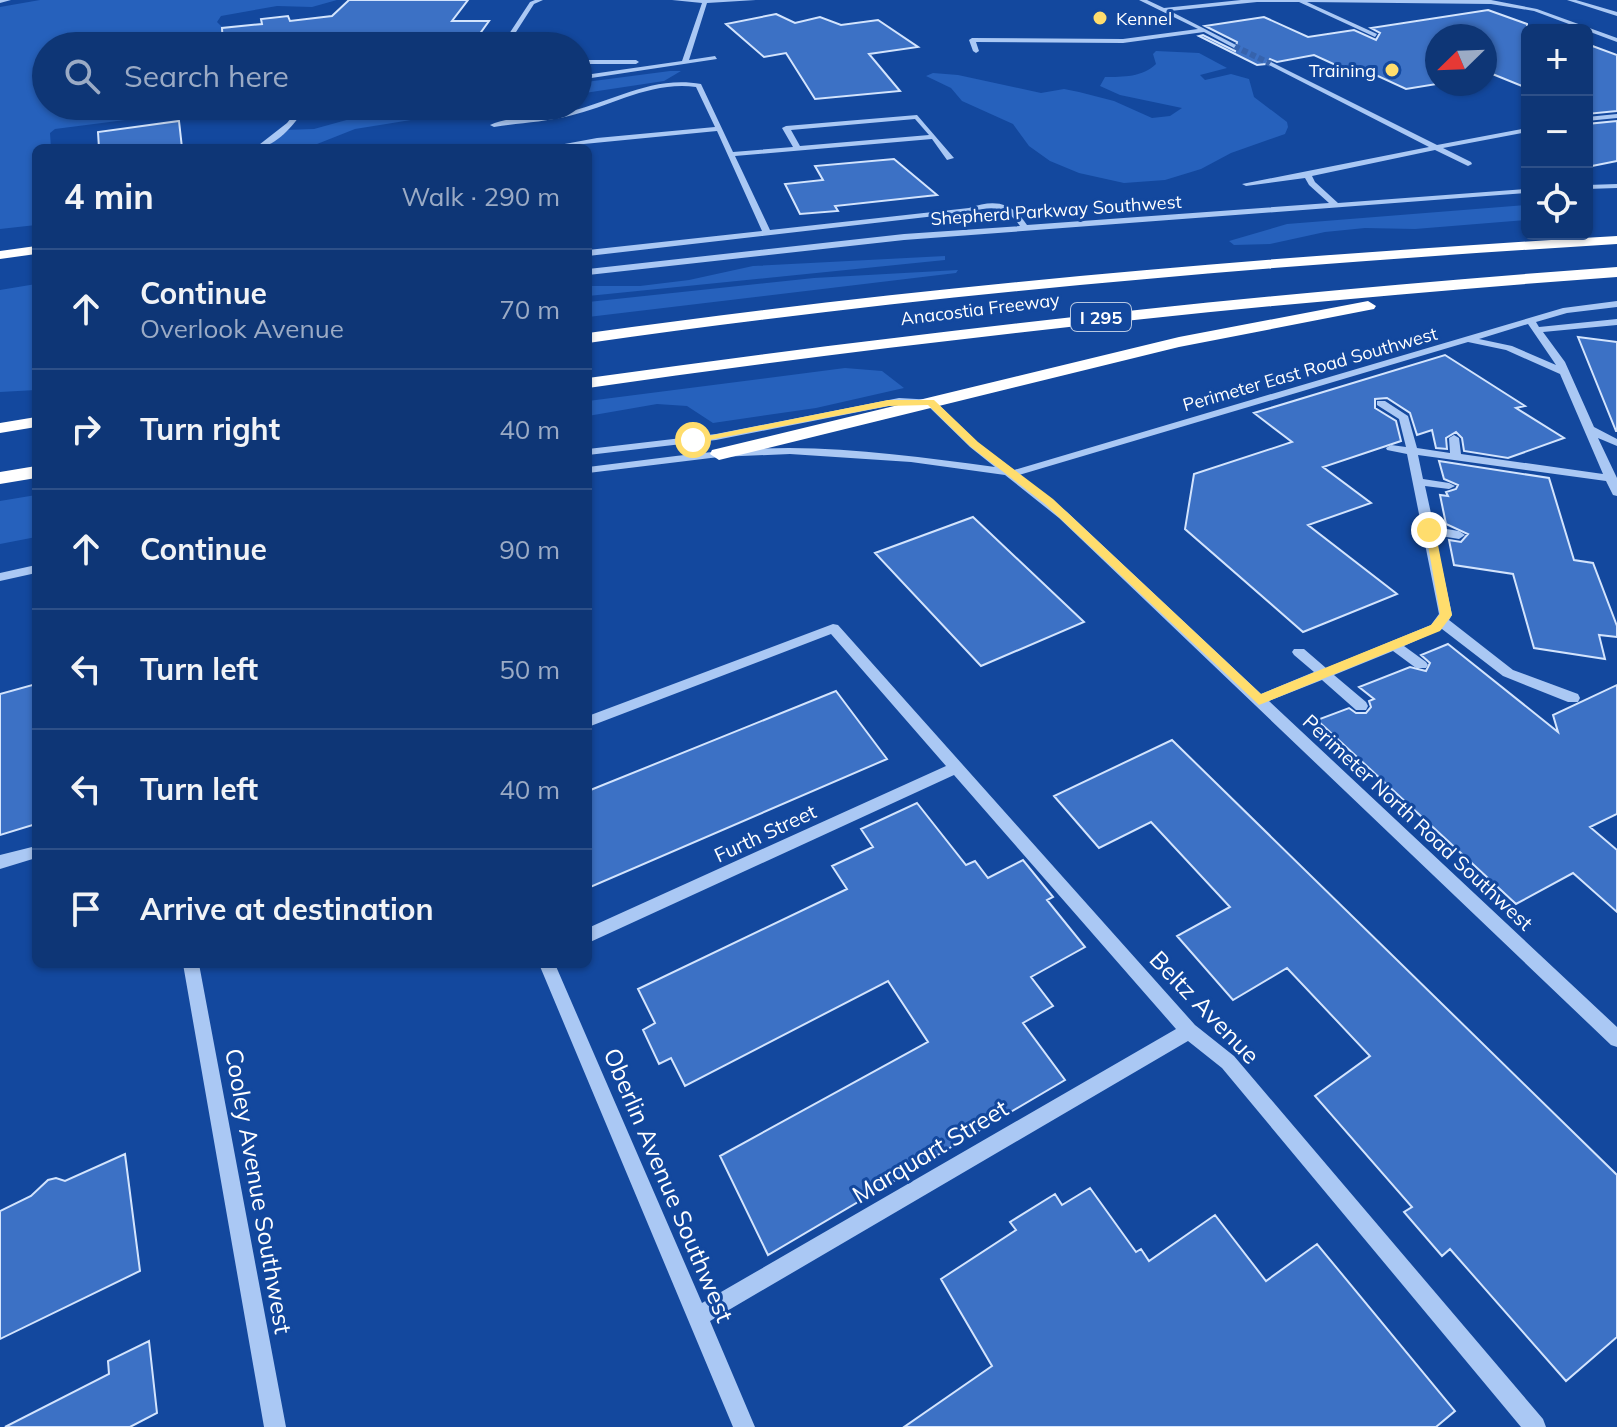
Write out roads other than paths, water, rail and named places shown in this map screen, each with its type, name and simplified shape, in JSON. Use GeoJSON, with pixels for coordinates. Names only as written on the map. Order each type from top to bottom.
{"type":"FeatureCollection","features":[{"type":"Feature","properties":{"kind":"highway"},"geometry":{"type":"LineString","coordinates":[[1593,229],[1617,227]]}},
{"type":"Feature","properties":{"kind":"highway"},"geometry":{"type":"LineString","coordinates":[[1368,256],[1470,239],[1521,236]]}},
{"type":"Feature","properties":{"kind":"highway","name":"Anacostia Freeway"},"geometry":{"type":"LineString","coordinates":[[592,337],[1029,286],[1368,256],[1617,240]]}},
{"type":"Feature","properties":{"kind":"highway"},"geometry":{"type":"LineString","coordinates":[[0,246],[32,241]]}},
{"type":"Feature","properties":{"kind":"highway"},"geometry":{"type":"LineString","coordinates":[[0,255],[32,251]]}},
{"type":"Feature","properties":{"kind":"highway","name":"Anacostia Freeway"},"geometry":{"type":"LineString","coordinates":[[592,382],[1077,320],[1413,287],[1617,272]]}},
{"type":"Feature","properties":{"kind":"highway"},"geometry":{"type":"LineString","coordinates":[[719,454],[1206,336],[1309,316],[1469,293],[1617,280]]}},
{"type":"Feature","properties":{"kind":"highway"},"geometry":{"type":"LineString","coordinates":[[0,418],[32,413]]}},
{"type":"Feature","properties":{"kind":"highway"},"geometry":{"type":"LineString","coordinates":[[0,428],[32,423]]}},
{"type":"Feature","properties":{"kind":"highway"},"geometry":{"type":"LineString","coordinates":[[0,478],[32,473]]}},
{"type":"Feature","properties":{"kind":"street"},"geometry":{"type":"LineString","coordinates":[[0,1],[8,0]]}},
{"type":"Feature","properties":{"kind":"street"},"geometry":{"type":"LineString","coordinates":[[513,32],[532,3],[540,0]]}},
{"type":"Feature","properties":{"kind":"street"},"geometry":{"type":"LineString","coordinates":[[675,0],[704,5]]}},
{"type":"Feature","properties":{"kind":"street"},"geometry":{"type":"LineString","coordinates":[[690,9],[753,0]]}},
{"type":"Feature","properties":{"kind":"street"},"geometry":{"type":"LineString","coordinates":[[1142,0],[1234,46]]}},
{"type":"Feature","properties":{"kind":"street"},"geometry":{"type":"LineString","coordinates":[[1163,10],[1257,0],[1491,2],[1517,5],[1617,40]]}},
{"type":"Feature","properties":{"kind":"street"},"geometry":{"type":"LineString","coordinates":[[1298,0],[1375,35]]}},
{"type":"Feature","properties":{"kind":"street"},"geometry":{"type":"LineString","coordinates":[[1570,0],[1617,14]]}},
{"type":"Feature","properties":{"kind":"street"},"geometry":{"type":"LineString","coordinates":[[685,62],[704,5]]}},
{"type":"Feature","properties":{"kind":"street"},"geometry":{"type":"LineString","coordinates":[[684,22],[698,22]]}},
{"type":"Feature","properties":{"kind":"street"},"geometry":{"type":"LineString","coordinates":[[976,51],[972,40],[1110,41],[1205,30]]}},
{"type":"Feature","properties":{"kind":"street"},"geometry":{"type":"LineString","coordinates":[[681,35],[694,35]]}},
{"type":"Feature","properties":{"kind":"street"},"geometry":{"type":"LineString","coordinates":[[1109,53],[1110,41]]}},
{"type":"Feature","properties":{"kind":"street"},"geometry":{"type":"LineString","coordinates":[[676,48],[690,48]]}},
{"type":"Feature","properties":{"kind":"street"},"geometry":{"type":"LineString","coordinates":[[592,76],[715,58]]}},
{"type":"Feature","properties":{"kind":"street"},"geometry":{"type":"LineString","coordinates":[[592,62],[685,62]]}},
{"type":"Feature","properties":{"kind":"street"},"geometry":{"type":"LineString","coordinates":[[1271,64],[1468,164]]}},
{"type":"Feature","properties":{"kind":"street"},"geometry":{"type":"LineString","coordinates":[[592,105],[633,89],[679,82],[703,84],[706,99],[768,234]]}},
{"type":"Feature","properties":{"kind":"street"},"geometry":{"type":"LineString","coordinates":[[706,99],[719,98]]}},
{"type":"Feature","properties":{"kind":"street"},"geometry":{"type":"LineString","coordinates":[[1593,118],[1617,116]]}},
{"type":"Feature","properties":{"kind":"street"},"geometry":{"type":"LineString","coordinates":[[798,148],[786,128],[917,117],[950,158]]}},
{"type":"Feature","properties":{"kind":"street"},"geometry":{"type":"LineString","coordinates":[[264,144],[294,120]]}},
{"type":"Feature","properties":{"kind":"street"},"geometry":{"type":"LineString","coordinates":[[494,125],[529,120]]}},
{"type":"Feature","properties":{"kind":"street"},"geometry":{"type":"LineString","coordinates":[[1496,127],[1509,133]]}},
{"type":"Feature","properties":{"kind":"street"},"geometry":{"type":"LineString","coordinates":[[572,144],[719,129]]}},
{"type":"Feature","properties":{"kind":"street"},"geometry":{"type":"LineString","coordinates":[[1246,184],[1308,175],[1521,131]]}},
{"type":"Feature","properties":{"kind":"street"},"geometry":{"type":"LineString","coordinates":[[731,154],[934,137]]}},
{"type":"Feature","properties":{"kind":"street"},"geometry":{"type":"LineString","coordinates":[[1308,175],[1312,183],[1336,205]]}},
{"type":"Feature","properties":{"kind":"street"},"geometry":{"type":"LineString","coordinates":[[1593,187],[1617,186]]}},
{"type":"Feature","properties":{"kind":"street","name":"Shepherd Parkway Southwest"},"geometry":{"type":"LineString","coordinates":[[592,272],[861,241],[1521,191]]}},
{"type":"Feature","properties":{"kind":"street"},"geometry":{"type":"LineString","coordinates":[[592,253],[970,210],[987,202],[1015,211],[1025,228]]}},
{"type":"Feature","properties":{"kind":"street","name":"Perimeter East Road Southwest"},"geometry":{"type":"LineString","coordinates":[[1014,473],[1467,339],[1534,326],[1566,310],[1617,304]]}},
{"type":"Feature","properties":{"kind":"street"},"geometry":{"type":"LineString","coordinates":[[1534,326],[1617,322]]}},
{"type":"Feature","properties":{"kind":"street"},"geometry":{"type":"LineString","coordinates":[[1534,326],[1553,350],[1564,372],[1617,493]]}},
{"type":"Feature","properties":{"kind":"street"},"geometry":{"type":"LineString","coordinates":[[1467,339],[1509,348],[1564,372]]}},
{"type":"Feature","properties":{"kind":"street"},"geometry":{"type":"LineString","coordinates":[[592,452],[728,435],[899,401],[930,402]]}},
{"type":"Feature","properties":{"kind":"street","name":"Perimeter North Road Southwest"},"geometry":{"type":"LineString","coordinates":[[930,402],[974,445],[1056,508],[1617,1039]]}},
{"type":"Feature","properties":{"kind":"street"},"geometry":{"type":"LineString","coordinates":[[1259,700],[1436,628],[1446,615],[1404,418],[1381,403]]}},
{"type":"Feature","properties":{"kind":"street"},"geometry":{"type":"LineString","coordinates":[[1589,429],[1617,443]]}},
{"type":"Feature","properties":{"kind":"street"},"geometry":{"type":"LineString","coordinates":[[1454,438],[1456,456]]}},
{"type":"Feature","properties":{"kind":"street"},"geometry":{"type":"LineString","coordinates":[[1391,448],[1611,478]]}},
{"type":"Feature","properties":{"kind":"street"},"geometry":{"type":"LineString","coordinates":[[592,470],[719,454],[837,453],[942,462],[1014,473]]}},
{"type":"Feature","properties":{"kind":"street"},"geometry":{"type":"LineString","coordinates":[[1419,482],[1449,486]]}},
{"type":"Feature","properties":{"kind":"street"},"geometry":{"type":"LineString","coordinates":[[1429,530],[1459,535]]}},
{"type":"Feature","properties":{"kind":"street"},"geometry":{"type":"LineString","coordinates":[[0,577],[32,570]]}},
{"type":"Feature","properties":{"kind":"street"},"geometry":{"type":"LineString","coordinates":[[1441,621],[1508,673],[1573,698]]}},
{"type":"Feature","properties":{"kind":"street","name":"Beltz Avenue"},"geometry":{"type":"LineString","coordinates":[[592,720],[833,628],[1189,1031],[1228,1062],[1535,1427]]}},
{"type":"Feature","properties":{"kind":"street"},"geometry":{"type":"LineString","coordinates":[[1394,645],[1421,665]]}},
{"type":"Feature","properties":{"kind":"street"},"geometry":{"type":"LineString","coordinates":[[1299,652],[1361,706]]}},
{"type":"Feature","properties":{"kind":"street","name":"Furth Street"},"geometry":{"type":"LineString","coordinates":[[592,934],[958,767]]}},
{"type":"Feature","properties":{"kind":"street"},"geometry":{"type":"LineString","coordinates":[[0,862],[32,853]]}},
{"type":"Feature","properties":{"kind":"street","name":"Cooley Avenue Southwest"},"geometry":{"type":"LineString","coordinates":[[192,968],[275,1427]]}},
{"type":"Feature","properties":{"kind":"street","name":"Oberlin Avenue Southwest"},"geometry":{"type":"LineString","coordinates":[[549,968],[744,1427]]}},
{"type":"Feature","properties":{"kind":"street","name":"Marquart Street"},"geometry":{"type":"LineString","coordinates":[[697,1317],[1189,1031]]}},
{"type":"Feature","properties":{"kind":"tunnel"},"geometry":{"type":"LineString","coordinates":[[1234,46],[1271,64]]}},
{"type":"Feature","properties":{"kind":"place","name":"Kennel"},"geometry":{"type":"Point","coordinates":[1100,18]}},
{"type":"Feature","properties":{"kind":"place","name":"Training"},"geometry":{"type":"Point","coordinates":[1392,70]}}]}
